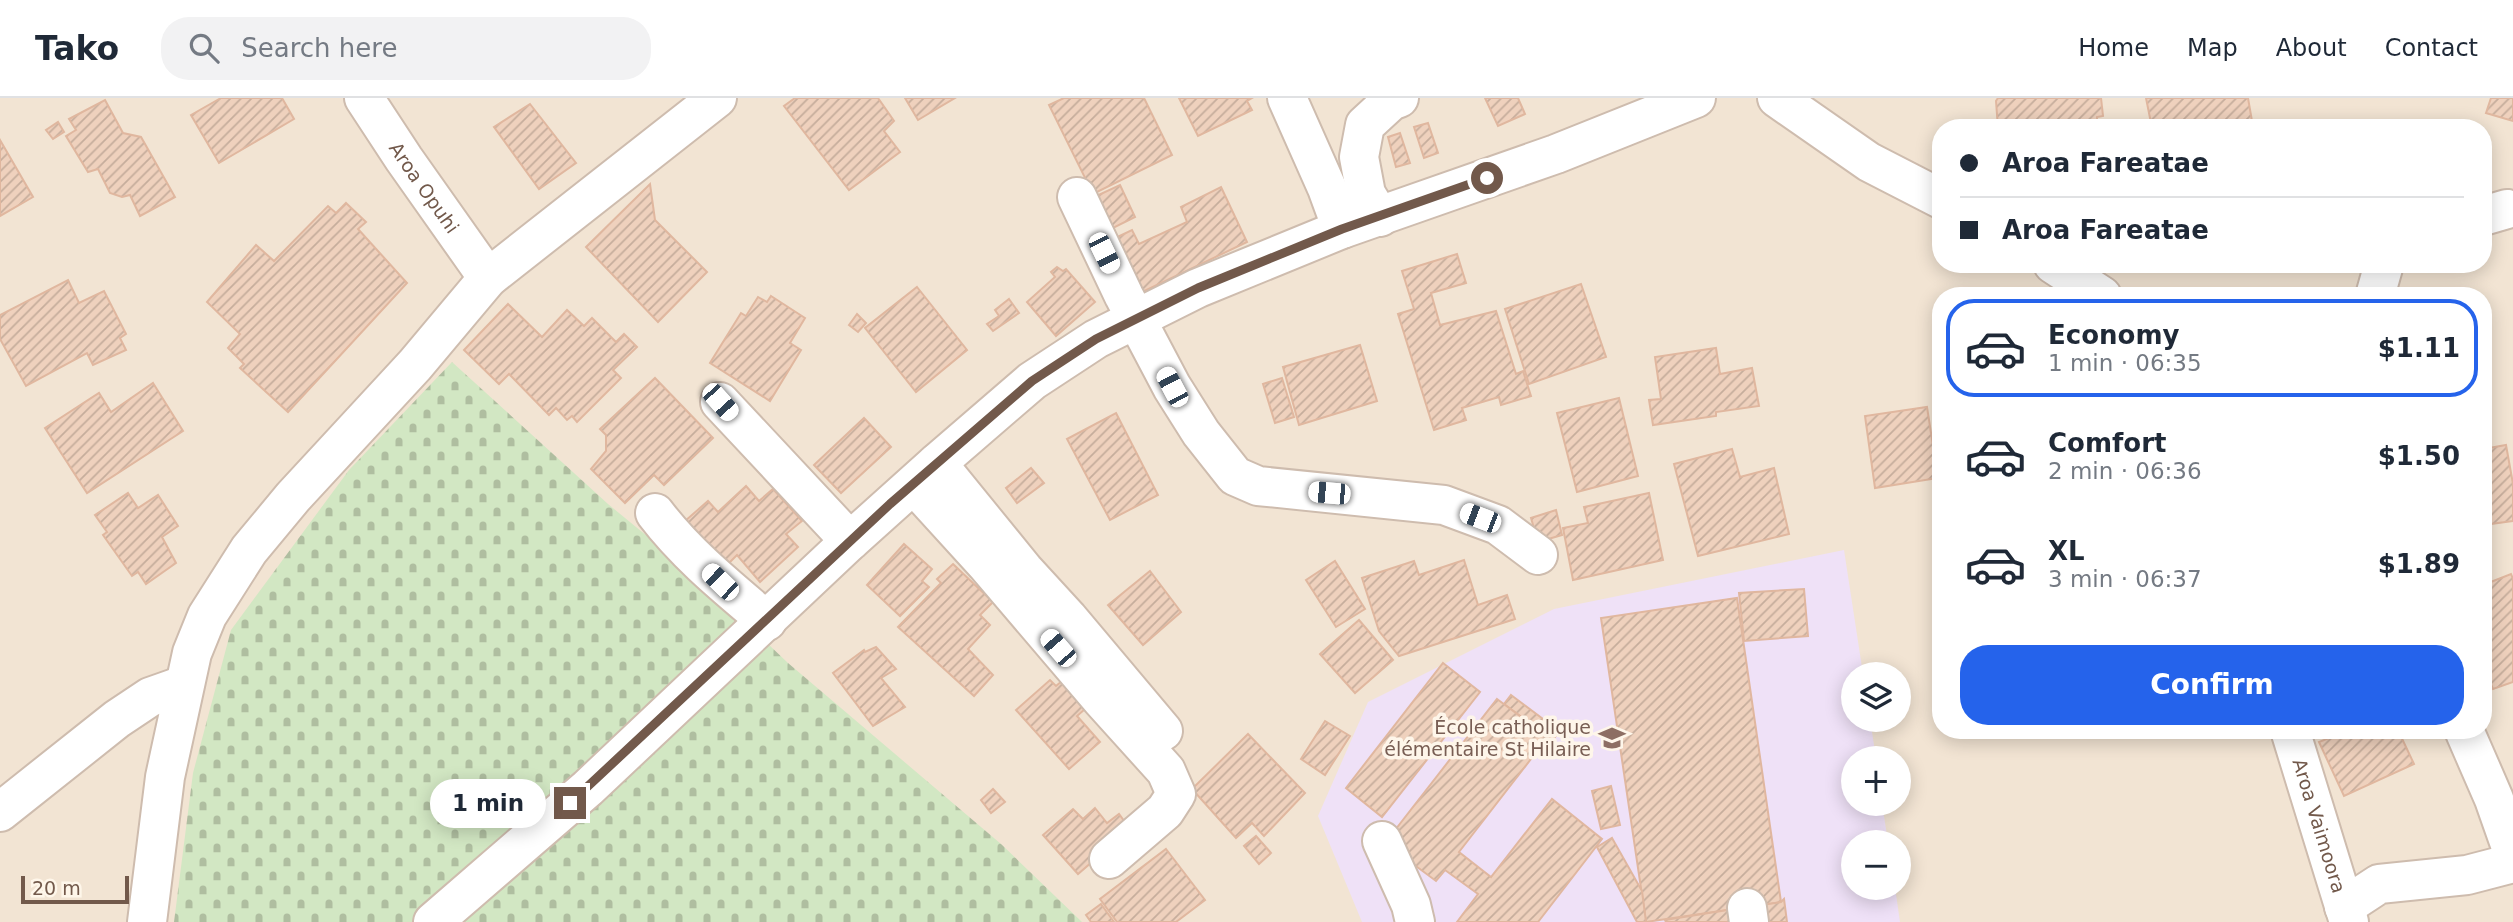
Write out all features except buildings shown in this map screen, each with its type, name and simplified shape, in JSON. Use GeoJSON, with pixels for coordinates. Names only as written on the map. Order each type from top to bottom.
{"type":"FeatureCollection","features":[{"type":"Feature","properties":{"kind":"street","name":"Aroa Opuhi"},"geometry":{"type":"LineString","coordinates":[[364,98],[488,278]]}},
{"type":"Feature","properties":{"kind":"street"},"geometry":{"type":"LineString","coordinates":[[146,922],[165,777],[192,653],[207,616],[248,550],[293,497],[415,365],[488,278],[717,98]]}},
{"type":"Feature","properties":{"kind":"street"},"geometry":{"type":"LineString","coordinates":[[1287,98],[1327,187],[1342,229]]}},
{"type":"Feature","properties":{"kind":"street"},"geometry":{"type":"LineString","coordinates":[[1380,217],[1366,194],[1359,157],[1365,125],[1391,101],[1399,98]]}},
{"type":"Feature","properties":{"kind":"street"},"geometry":{"type":"LineString","coordinates":[[433,922],[588,788],[850,541],[925,474],[1032,381],[1096,339],[1198,288],[1342,229],[1556,154],[1696,98]]}},
{"type":"Feature","properties":{"kind":"street"},"geometry":{"type":"LineString","coordinates":[[1777,98],[1869,162],[1932,194]]}},
{"type":"Feature","properties":{"kind":"street"},"geometry":{"type":"LineString","coordinates":[[1077,197],[1172,387],[1201,433],[1235,476],[1258,486],[1444,505],[1498,525],[1538,555]]}},
{"type":"Feature","properties":{"kind":"street"},"geometry":{"type":"LineString","coordinates":[[2067,273],[2088,287]]}},
{"type":"Feature","properties":{"kind":"street"},"geometry":{"type":"LineString","coordinates":[[720,402],[850,541]]}},
{"type":"Feature","properties":{"kind":"street"},"geometry":{"type":"LineString","coordinates":[[925,474],[1024,570],[1068,618],[1173,744]]}},
{"type":"Feature","properties":{"kind":"street"},"geometry":{"type":"LineString","coordinates":[[925,474],[986,564],[1166,771],[1176,794],[1165,811],[1109,859]]}},
{"type":"Feature","properties":{"kind":"street"},"geometry":{"type":"LineString","coordinates":[[656,513],[677,541],[767,621]]}},
{"type":"Feature","properties":{"kind":"street"},"geometry":{"type":"LineString","coordinates":[[0,812],[117,719],[150,697],[184,685]]}},
{"type":"Feature","properties":{"kind":"street","name":"Aroa Vaimoora"},"geometry":{"type":"LineString","coordinates":[[2293,739],[2346,915]]}},
{"type":"Feature","properties":{"kind":"street"},"geometry":{"type":"LineString","coordinates":[[2468,739],[2494,799],[2513,853]]}},
{"type":"Feature","properties":{"kind":"street"},"geometry":{"type":"LineString","coordinates":[[1382,841],[1411,905],[1415,922]]}},
{"type":"Feature","properties":{"kind":"street"},"geometry":{"type":"LineString","coordinates":[[2346,915],[2379,884],[2468,875],[2513,863]]}},
{"type":"Feature","properties":{"kind":"shaded area"},"geometry":{"type":"Polygon","coordinates":[[[0,98],[2513,98],[2513,922],[0,922],[0,98]]]}},
{"type":"Feature","properties":{"kind":"shaded area","name":"École catholique élémentaire St Hilaire"},"geometry":{"type":"Polygon","coordinates":[[[1844,550],[1861,662],[1841,662],[1841,732],[1872,732],[1874,746],[1841,746],[1841,816],[1884,816],[1886,830],[1841,830],[1841,900],[1897,900],[1900,922],[1362,922],[1318,816],[1368,702],[1554,609],[1844,550]]]}},
{"type":"Feature","properties":{"kind":"green space"},"geometry":{"type":"Polygon","coordinates":[[[452,362],[608,504],[703,582],[788,663],[1001,844],[1082,922],[174,922],[193,773],[231,630],[349,470],[452,362]]]}},
{"type":"Feature","properties":{"kind":"place","name":"École catholique élémentaire St Hilaire"},"geometry":{"type":"Point","coordinates":[1612,738]}},
{"type":"Feature","properties":{"kind":"route"},"geometry":{"type":"LineString","coordinates":[[570,803],[890,504],[1032,381],[1096,339],[1198,288],[1342,229],[1487,178]]}}]}
